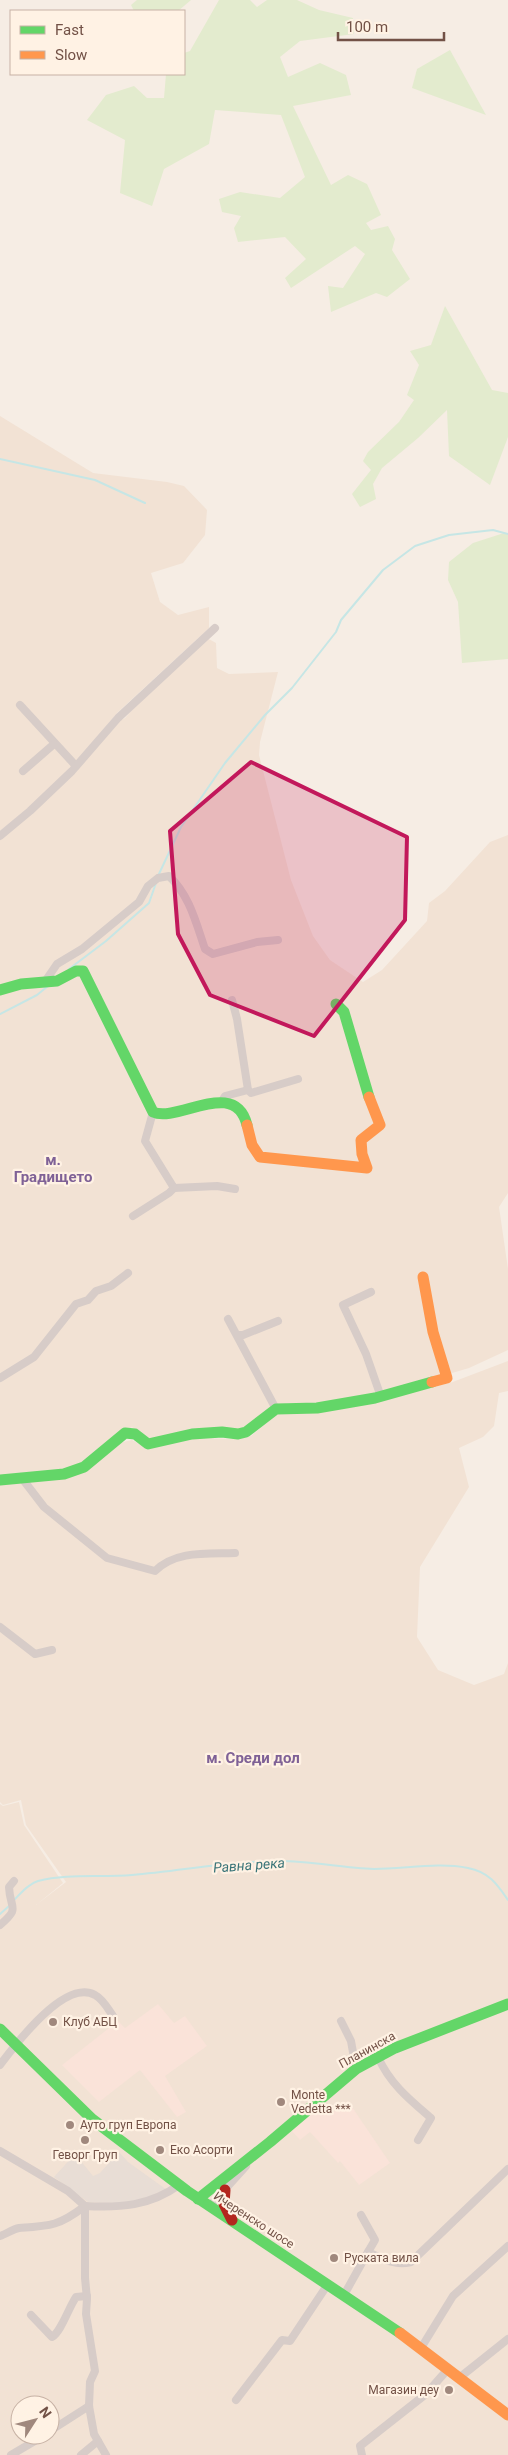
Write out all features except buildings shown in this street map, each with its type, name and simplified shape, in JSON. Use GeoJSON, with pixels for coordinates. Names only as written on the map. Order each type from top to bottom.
{"type":"FeatureCollection","features":[{"type":"Feature","properties":{"kind":"street"},"geometry":{"type":"LineString","coordinates":[[0,836],[30,811],[76,766],[118,718],[215,628]]}},
{"type":"Feature","properties":{"kind":"street"},"geometry":{"type":"LineString","coordinates":[[20,705],[76,766]]}},
{"type":"Feature","properties":{"kind":"street"},"geometry":{"type":"LineString","coordinates":[[23,771],[54,744]]}},
{"type":"Feature","properties":{"kind":"street"},"geometry":{"type":"LineString","coordinates":[[49,982],[58,964],[82,949],[139,902],[155,881],[169,876],[179,886],[189,902],[209,953],[213,954],[257,942],[278,940]]}},
{"type":"Feature","properties":{"kind":"street"},"geometry":{"type":"LineString","coordinates":[[0,990],[20,984],[49,982],[76,971],[83,971],[153,1112],[160,1115],[222,1101],[236,1106],[245,1118],[252,1150],[260,1157],[366,1168],[361,1140],[380,1125],[363,1081],[344,1012],[336,1004]]}},
{"type":"Feature","properties":{"kind":"street"},"geometry":{"type":"LineString","coordinates":[[232,1000],[237,1018],[248,1090]]}},
{"type":"Feature","properties":{"kind":"street"},"geometry":{"type":"LineString","coordinates":[[222,1101],[225,1096],[248,1090],[251,1092],[298,1079]]}},
{"type":"Feature","properties":{"kind":"street"},"geometry":{"type":"LineString","coordinates":[[153,1112],[145,1141],[174,1188]]}},
{"type":"Feature","properties":{"kind":"street"},"geometry":{"type":"LineString","coordinates":[[133,1216],[174,1188],[217,1186],[235,1189]]}},
{"type":"Feature","properties":{"kind":"street"},"geometry":{"type":"LineString","coordinates":[[0,1378],[34,1357],[76,1304],[88,1300],[96,1291],[111,1286],[128,1273]]}},
{"type":"Feature","properties":{"kind":"street"},"geometry":{"type":"LineString","coordinates":[[0,1480],[20,1477],[58,1476],[84,1467],[125,1434],[131,1432],[136,1433],[148,1444],[192,1434],[222,1432],[238,1434],[246,1432],[276,1409],[317,1408],[381,1397],[447,1378],[433,1332],[423,1276]]}},
{"type":"Feature","properties":{"kind":"street"},"geometry":{"type":"LineString","coordinates":[[371,1292],[343,1305],[366,1354],[381,1397]]}},
{"type":"Feature","properties":{"kind":"street"},"geometry":{"type":"LineString","coordinates":[[228,1319],[276,1409]]}},
{"type":"Feature","properties":{"kind":"street"},"geometry":{"type":"LineString","coordinates":[[238,1335],[243,1335],[278,1321]]}},
{"type":"Feature","properties":{"kind":"street"},"geometry":{"type":"LineString","coordinates":[[20,1477],[44,1506],[107,1558],[155,1570],[164,1561],[195,1554],[235,1554]]}},
{"type":"Feature","properties":{"kind":"street"},"geometry":{"type":"LineString","coordinates":[[0,1627],[35,1654],[52,1650]]}},
{"type":"Feature","properties":{"kind":"street"},"geometry":{"type":"LineString","coordinates":[[0,1925],[12,1915],[14,1909],[9,1888],[14,1881]]}},
{"type":"Feature","properties":{"kind":"street"},"geometry":{"type":"LineString","coordinates":[[0,2065],[51,2008],[75,1995],[88,1992],[96,1995],[113,2016]]}},
{"type":"Feature","properties":{"kind":"street","name":"Планинска"},"geometry":{"type":"LineString","coordinates":[[198,2199],[259,2151],[336,2083],[356,2069],[431,2033],[508,2004]]}},
{"type":"Feature","properties":{"kind":"street"},"geometry":{"type":"LineString","coordinates":[[341,2021],[351,2041],[356,2069]]}},
{"type":"Feature","properties":{"kind":"street","name":"Ичеренско шосе"},"geometry":{"type":"LineString","coordinates":[[0,2029],[92,2118],[179,2185],[420,2348],[508,2415]]}},
{"type":"Feature","properties":{"kind":"street"},"geometry":{"type":"LineString","coordinates":[[378,2058],[385,2073],[402,2093],[431,2118],[418,2140]]}},
{"type":"Feature","properties":{"kind":"street"},"geometry":{"type":"LineString","coordinates":[[0,2151],[68,2191],[85,2206],[86,2314],[95,2371],[90,2382],[89,2406],[94,2434],[106,2455]]}},
{"type":"Feature","properties":{"kind":"street"},"geometry":{"type":"LineString","coordinates":[[209,2207],[259,2151]]}},
{"type":"Feature","properties":{"kind":"street"},"geometry":{"type":"LineString","coordinates":[[368,2252],[390,2262],[401,2264],[410,2262],[508,2169]]}},
{"type":"Feature","properties":{"kind":"street"},"geometry":{"type":"LineString","coordinates":[[0,2236],[17,2228],[41,2228],[56,2224],[72,2216],[85,2206],[125,2207],[166,2195],[179,2185]]}},
{"type":"Feature","properties":{"kind":"street"},"geometry":{"type":"LineString","coordinates":[[225,2190],[224,2204],[234,2224]]}},
{"type":"Feature","properties":{"kind":"street"},"geometry":{"type":"LineString","coordinates":[[344,2295],[375,2240],[361,2215]]}},
{"type":"Feature","properties":{"kind":"street"},"geometry":{"type":"LineString","coordinates":[[420,2348],[453,2296],[508,2246]]}},
{"type":"Feature","properties":{"kind":"street"},"geometry":{"type":"LineString","coordinates":[[236,2400],[282,2340],[290,2341],[328,2284]]}},
{"type":"Feature","properties":{"kind":"street"},"geometry":{"type":"LineString","coordinates":[[31,2315],[52,2337],[57,2334],[69,2307],[76,2297],[87,2296]]}},
{"type":"Feature","properties":{"kind":"street"},"geometry":{"type":"LineString","coordinates":[[459,2378],[508,2339]]}},
{"type":"Feature","properties":{"kind":"street"},"geometry":{"type":"LineString","coordinates":[[362,2455],[360,2446],[426,2394],[448,2370]]}},
{"type":"Feature","properties":{"kind":"street"},"geometry":{"type":"LineString","coordinates":[[60,2425],[89,2406]]}},
{"type":"Feature","properties":{"kind":"street"},"geometry":{"type":"LineString","coordinates":[[81,2455],[98,2441]]}},
{"type":"Feature","properties":{"kind":"street"},"geometry":{"type":"LineString","coordinates":[[11,2455],[28,2445]]}},
{"type":"Feature","properties":{"kind":"highlighted area"},"geometry":{"type":"Polygon","coordinates":[[[251,762],[407,837],[405,920],[314,1036],[210,995],[178,934],[170,831],[251,762]]]}},
{"type":"Feature","properties":{"kind":"shaded area"},"geometry":{"type":"Polygon","coordinates":[[[0,416],[93,473],[167,482],[184,486],[207,510],[205,535],[183,563],[151,573],[160,602],[178,615],[209,607],[209,628],[118,712],[70,769],[30,807],[0,831],[0,416]]]}},
{"type":"Feature","properties":{"kind":"shaded area"},"geometry":{"type":"Polygon","coordinates":[[[207,638],[216,643],[217,668],[229,674],[278,672],[260,742],[259,755],[291,880],[313,936],[330,960],[363,982],[382,970],[427,921],[429,903],[445,891],[490,842],[508,835],[508,1193],[499,1207],[508,1269],[508,1350],[469,1368],[374,1396],[318,1405],[288,1403],[246,1429],[149,1442],[132,1427],[72,1469],[0,1477],[0,840],[33,813],[73,774],[121,720],[207,638]]]}},
{"type":"Feature","properties":{"kind":"shaded area"},"geometry":{"type":"Polygon","coordinates":[[[508,1361],[508,1391],[499,1393],[494,1426],[483,1437],[459,1448],[469,1487],[420,1567],[417,1637],[438,1670],[474,1685],[504,1674],[508,1663],[508,2455],[0,2455],[0,1804],[3,1806],[19,1802],[24,1825],[63,1883],[36,1905],[66,1882],[26,1825],[21,1800],[3,1805],[0,1802],[0,1485],[62,1478],[119,1443],[132,1440],[149,1449],[191,1438],[239,1439],[251,1436],[277,1414],[373,1402],[450,1383],[508,1361]]]}},
{"type":"Feature","properties":{"kind":"shaded area"},"geometry":{"type":"Polygon","coordinates":[[[158,2004],[174,2023],[185,2016],[207,2046],[165,2076],[186,2112],[177,2117],[140,2070],[99,2102],[62,2065],[118,2021],[125,2028],[158,2004]]]}},
{"type":"Feature","properties":{"kind":"shaded area"},"geometry":{"type":"Polygon","coordinates":[[[348,2101],[390,2163],[359,2185],[340,2161],[338,2163],[310,2132],[300,2140],[291,2130],[323,2102],[332,2113],[348,2101]]]}},
{"type":"Feature","properties":{"kind":"shaded area"},"geometry":{"type":"Polygon","coordinates":[[[119,2152],[128,2162],[167,2190],[139,2202],[114,2204],[88,2202],[54,2177],[75,2154],[93,2176],[100,2173],[119,2152]]]}},
{"type":"Feature","properties":{"kind":"green space"},"geometry":{"type":"Polygon","coordinates":[[[137,0],[191,0],[179,10],[134,10],[131,5],[137,0]]]}},
{"type":"Feature","properties":{"kind":"green space"},"geometry":{"type":"Polygon","coordinates":[[[219,0],[250,0],[257,7],[267,0],[297,0],[319,10],[353,18],[354,34],[300,41],[280,57],[288,77],[320,63],[346,75],[351,95],[293,106],[331,185],[348,175],[367,184],[381,215],[366,223],[371,230],[388,226],[395,239],[392,250],[410,279],[387,297],[376,293],[331,312],[328,286],[343,288],[365,254],[355,246],[291,288],[285,278],[306,259],[285,237],[238,242],[234,228],[241,216],[222,212],[219,199],[240,192],[280,198],[305,177],[281,115],[215,110],[209,144],[164,169],[152,206],[120,193],[125,140],[87,120],[106,95],[134,86],[147,98],[164,98],[166,75],[185,75],[185,53],[190,51],[219,0]]]}},
{"type":"Feature","properties":{"kind":"green space"},"geometry":{"type":"Polygon","coordinates":[[[450,50],[486,115],[412,88],[417,69],[450,50]]]}},
{"type":"Feature","properties":{"kind":"green space"},"geometry":{"type":"Polygon","coordinates":[[[445,306],[492,390],[508,393],[508,437],[490,485],[449,456],[447,410],[418,438],[382,468],[373,484],[376,499],[360,507],[352,494],[371,470],[363,461],[368,452],[399,422],[414,400],[407,395],[419,365],[410,351],[431,345],[445,306]]]}},
{"type":"Feature","properties":{"kind":"green space"},"geometry":{"type":"Polygon","coordinates":[[[504,533],[508,534],[508,659],[462,663],[458,602],[448,580],[449,562],[473,543],[504,533]]]}},
{"type":"Feature","properties":{"kind":"waterway"},"geometry":{"type":"LineString","coordinates":[[0,459],[95,480],[145,503]]}},
{"type":"Feature","properties":{"kind":"waterway"},"geometry":{"type":"LineString","coordinates":[[158,876],[181,827],[225,763],[265,715],[292,688],[336,632],[341,620],[383,570],[415,546],[449,535],[493,530],[508,534]]}},
{"type":"Feature","properties":{"kind":"waterway"},"geometry":{"type":"LineString","coordinates":[[69,969],[106,941],[149,903],[156,883]]}},
{"type":"Feature","properties":{"kind":"waterway"},"geometry":{"type":"LineString","coordinates":[[0,1014],[37,995],[48,986]]}},
{"type":"Feature","properties":{"kind":"waterway","name":"Равна река"},"geometry":{"type":"LineString","coordinates":[[14,1900],[31,1884],[49,1879],[73,1876],[132,1875],[242,1863],[279,1861],[374,1869],[457,1866],[482,1872],[496,1884],[508,1900]]}},
{"type":"Feature","properties":{"kind":"waterway","name":"Равна река"},"geometry":{"type":"LineString","coordinates":[[0,1914],[9,1906]]}},
{"type":"Feature","properties":{"kind":"traffic: fast"},"geometry":{"type":"LineString","coordinates":[[0,990],[21,984],[57,981],[76,971],[83,971],[153,1112],[164,1114],[205,1105],[231,1104],[241,1111],[247,1125]]}},
{"type":"Feature","properties":{"kind":"traffic: fast"},"geometry":{"type":"LineString","coordinates":[[336,1004],[344,1012],[369,1097]]}},
{"type":"Feature","properties":{"kind":"traffic: fast"},"geometry":{"type":"LineString","coordinates":[[0,1480],[64,1474],[84,1467],[125,1433],[135,1434],[148,1444],[192,1434],[222,1432],[238,1434],[246,1432],[276,1409],[317,1408],[375,1398],[432,1382]]}},
{"type":"Feature","properties":{"kind":"traffic: fast"},"geometry":{"type":"LineString","coordinates":[[198,2199],[270,2142],[356,2069],[395,2048],[508,2004]]}},
{"type":"Feature","properties":{"kind":"traffic: fast"},"geometry":{"type":"LineString","coordinates":[[0,2029],[92,2119],[187,2191],[400,2333]]}},
{"type":"Feature","properties":{"kind":"traffic: slow"},"geometry":{"type":"LineString","coordinates":[[247,1125],[252,1145],[260,1157],[367,1168],[362,1154],[361,1140],[380,1125],[369,1097]]}},
{"type":"Feature","properties":{"kind":"traffic: slow"},"geometry":{"type":"LineString","coordinates":[[423,1277],[433,1332],[447,1378],[432,1382]]}},
{"type":"Feature","properties":{"kind":"traffic: slow"},"geometry":{"type":"LineString","coordinates":[[400,2333],[508,2415]]}},
{"type":"Feature","properties":{"kind":"traffic: jam"},"geometry":{"type":"LineString","coordinates":[[225,2190],[224,2204],[232,2220]]}},
{"type":"Feature","properties":{"kind":"place","name":"Клуб АБЦ"},"geometry":{"type":"Point","coordinates":[53,2022]}},
{"type":"Feature","properties":{"kind":"place","name":"Monte Vedetta ***"},"geometry":{"type":"Point","coordinates":[281,2102]}},
{"type":"Feature","properties":{"kind":"place","name":"Ауто груп Европа"},"geometry":{"type":"Point","coordinates":[70,2125]}},
{"type":"Feature","properties":{"kind":"place","name":"Геворг Груп"},"geometry":{"type":"Point","coordinates":[85,2140]}},
{"type":"Feature","properties":{"kind":"place","name":"Еко Асорти"},"geometry":{"type":"Point","coordinates":[160,2150]}},
{"type":"Feature","properties":{"kind":"place","name":"Руската вила"},"geometry":{"type":"Point","coordinates":[334,2258]}},
{"type":"Feature","properties":{"kind":"place","name":"Магазин деу"},"geometry":{"type":"Point","coordinates":[449,2390]}},
{"type":"Feature","properties":{"kind":"district","name":"м. Градището"},"geometry":{"type":"Point","coordinates":[53,1168]}},
{"type":"Feature","properties":{"kind":"district","name":"м. Среди дол"},"geometry":{"type":"Point","coordinates":[253,1758]}}]}
